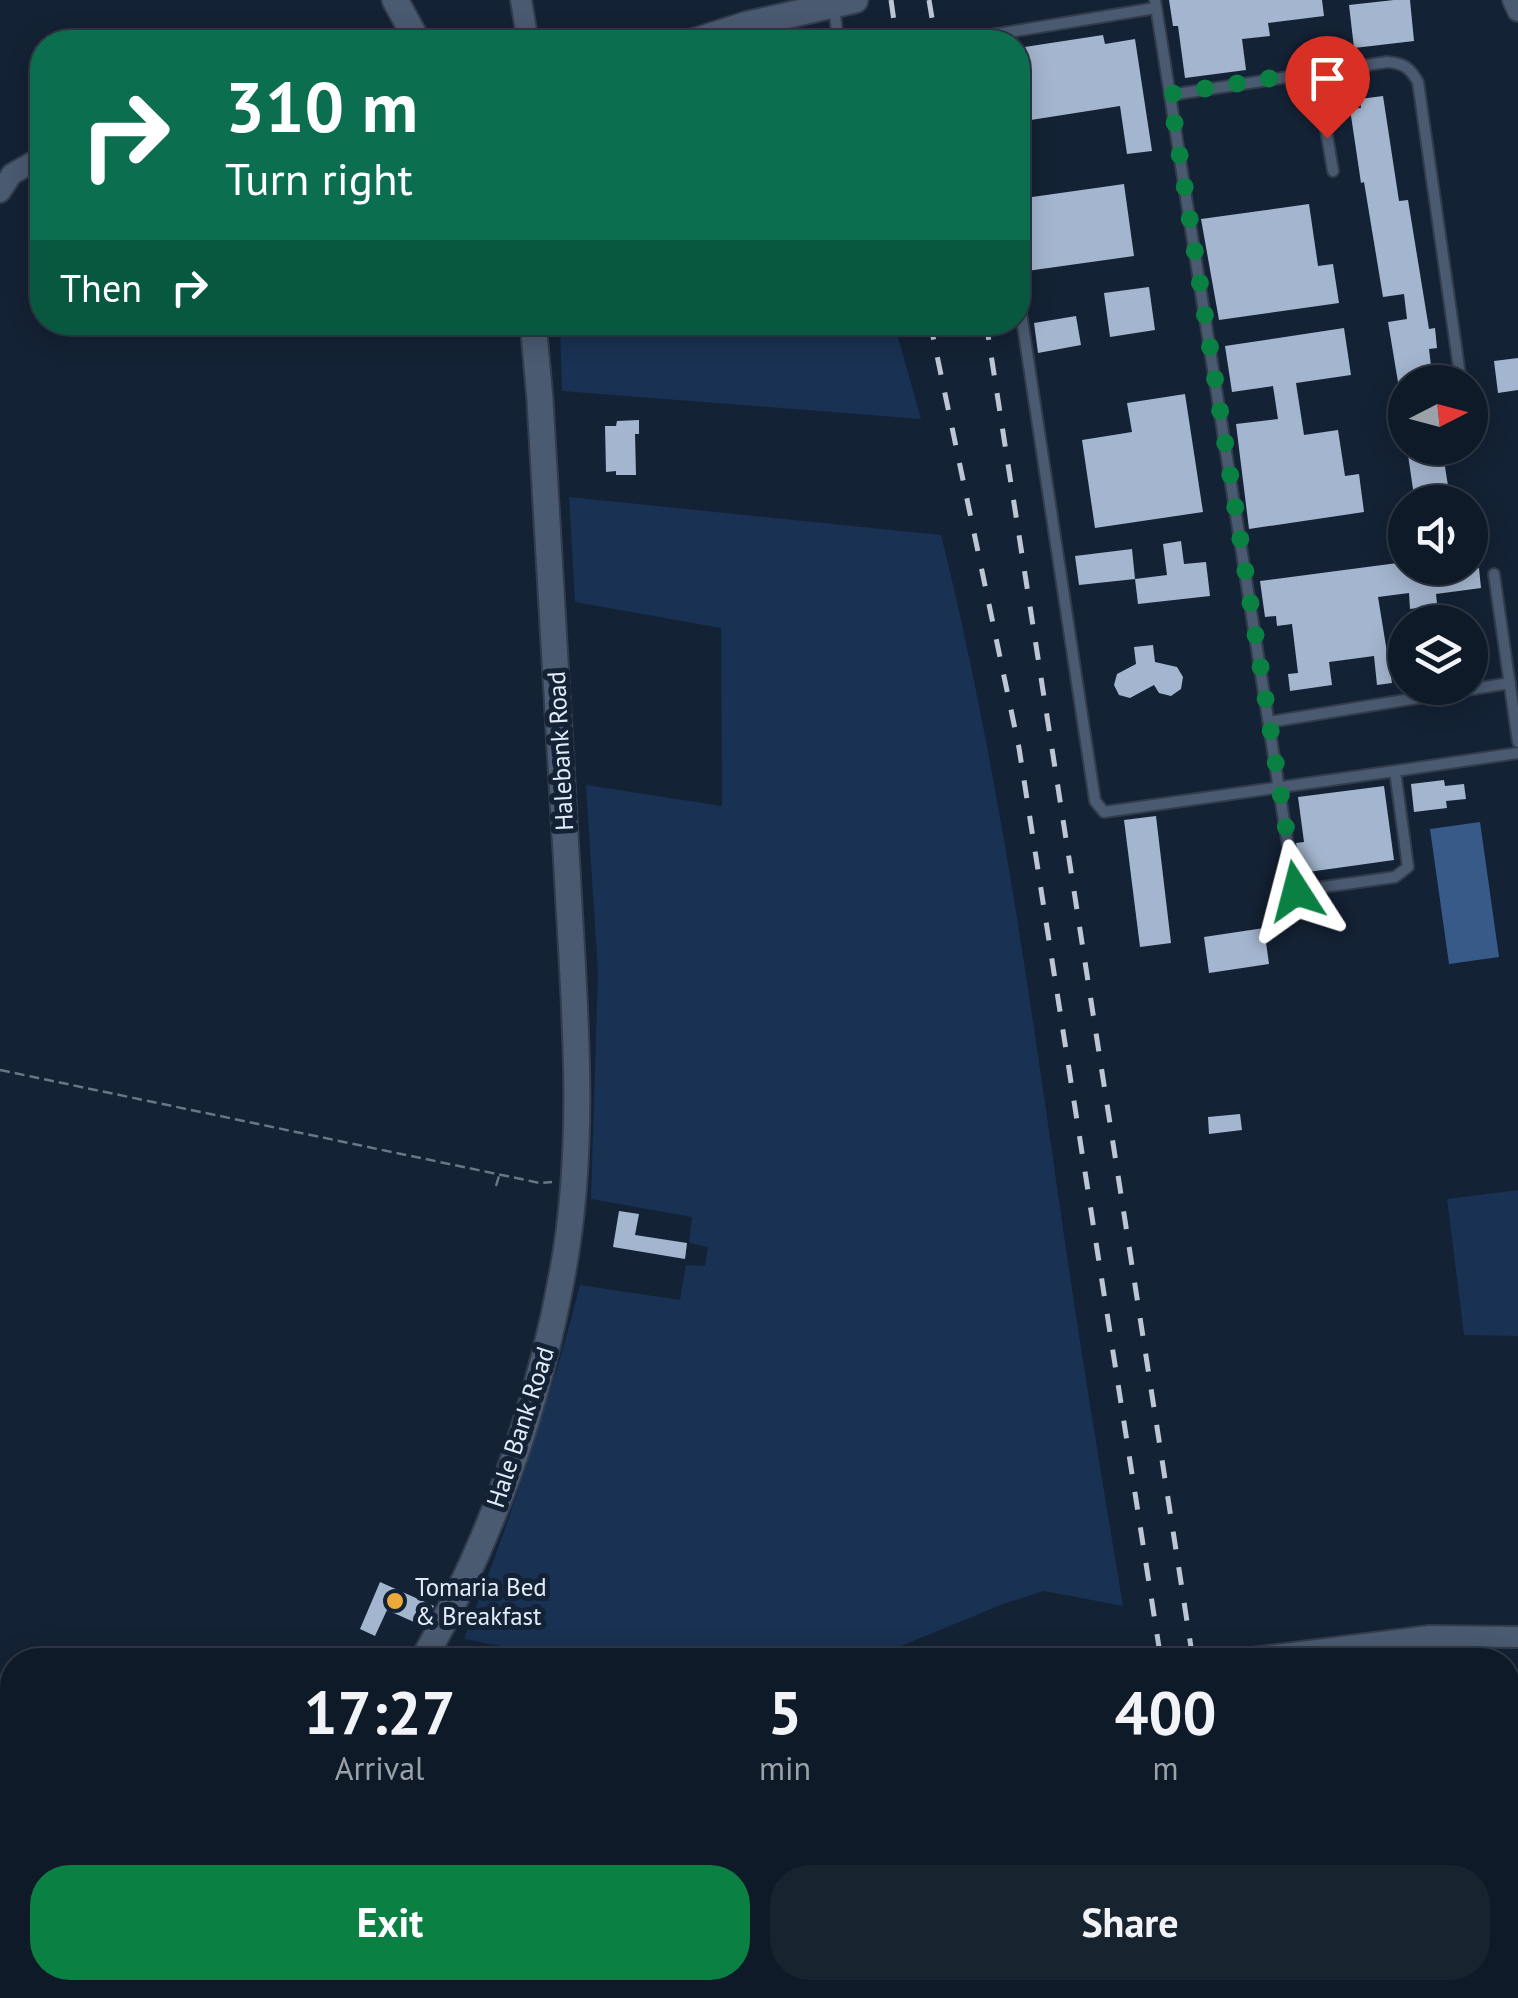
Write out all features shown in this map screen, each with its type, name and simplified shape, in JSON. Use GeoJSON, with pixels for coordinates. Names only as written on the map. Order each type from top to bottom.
{"type":"FeatureCollection","features":[{"type":"Feature","properties":{"kind":"street"},"geometry":{"type":"LineString","coordinates":[[394,0],[411,30]]}},
{"type":"Feature","properties":{"kind":"street"},"geometry":{"type":"LineString","coordinates":[[521,0],[526,30]]}},
{"type":"Feature","properties":{"kind":"street"},"geometry":{"type":"LineString","coordinates":[[1514,0],[1518,11]]}},
{"type":"Feature","properties":{"kind":"street"},"geometry":{"type":"LineString","coordinates":[[729,30],[845,2]]}},
{"type":"Feature","properties":{"kind":"street"},"geometry":{"type":"LineString","coordinates":[[0,192],[12,174],[30,164]]}},
{"type":"Feature","properties":{"kind":"street","name":"Halebank Road"},"geometry":{"type":"LineString","coordinates":[[534,335],[575,1017],[574,1180]]}},
{"type":"Feature","properties":{"kind":"street","name":"Hale Bank Road"},"geometry":{"type":"LineString","coordinates":[[434,1648],[507,1474],[546,1348],[564,1268],[574,1180]]}},
{"type":"Feature","properties":{"kind":"street"},"geometry":{"type":"LineString","coordinates":[[1335,1648],[1430,1636],[1518,1637]]}},
{"type":"Feature","properties":{"kind":"lane"},"geometry":{"type":"LineString","coordinates":[[840,30],[845,2]]}},
{"type":"Feature","properties":{"kind":"lane"},"geometry":{"type":"LineString","coordinates":[[1014,30],[1156,4],[1296,891],[1395,877],[1408,868],[1394,771]]}},
{"type":"Feature","properties":{"kind":"lane"},"geometry":{"type":"LineString","coordinates":[[1170,94],[1316,71],[1400,63],[1411,69],[1418,82],[1459,365]]}},
{"type":"Feature","properties":{"kind":"lane"},"geometry":{"type":"LineString","coordinates":[[1316,71],[1333,171]]}},
{"type":"Feature","properties":{"kind":"lane"},"geometry":{"type":"LineString","coordinates":[[1024,335],[1095,802],[1104,812],[1518,754]]}},
{"type":"Feature","properties":{"kind":"lane"},"geometry":{"type":"LineString","coordinates":[[1494,574],[1518,742]]}},
{"type":"Feature","properties":{"kind":"lane"},"geometry":{"type":"LineString","coordinates":[[1268,722],[1510,683]]}},
{"type":"Feature","properties":{"kind":"path"},"geometry":{"type":"LineString","coordinates":[[0,1070],[540,1183],[574,1180]]}},
{"type":"Feature","properties":{"kind":"path"},"geometry":{"type":"LineString","coordinates":[[496,1186],[500,1175]]}},
{"type":"Feature","properties":{"kind":"shaded area"},"geometry":{"type":"Polygon","coordinates":[[[560,335],[897,335],[921,419],[562,391],[560,335]]]}},
{"type":"Feature","properties":{"kind":"shaded area"},"geometry":{"type":"Polygon","coordinates":[[[569,497],[941,535],[961,618],[1009,870],[1123,1606],[1044,1591],[896,1648],[511,1648],[464,1639],[527,1464],[580,1285],[680,1300],[686,1265],[705,1266],[708,1247],[689,1243],[692,1217],[591,1199],[598,972],[586,785],[722,806],[721,628],[575,602],[569,497]]]}},
{"type":"Feature","properties":{"kind":"shaded area"},"geometry":{"type":"Polygon","coordinates":[[[1480,822],[1499,957],[1449,964],[1430,829],[1480,822]]]}},
{"type":"Feature","properties":{"kind":"shaded area"},"geometry":{"type":"Polygon","coordinates":[[[1518,1190],[1518,1336],[1464,1335],[1447,1199],[1518,1190]]]}},
{"type":"Feature","properties":{"kind":"building"},"geometry":{"type":"Polygon","coordinates":[[[1169,0],[1322,0],[1324,16],[1268,23],[1270,36],[1242,39],[1246,70],[1185,78],[1178,26],[1173,26],[1169,0]]]}},
{"type":"Feature","properties":{"kind":"building"},"geometry":{"type":"Polygon","coordinates":[[[1410,0],[1414,41],[1354,48],[1349,5],[1410,0]]]}},
{"type":"Feature","properties":{"kind":"building"},"geometry":{"type":"Polygon","coordinates":[[[1103,35],[1105,44],[1135,39],[1152,151],[1127,154],[1120,106],[1030,120],[1030,46],[1103,35]]]}},
{"type":"Feature","properties":{"kind":"building"},"geometry":{"type":"Polygon","coordinates":[[[1383,96],[1399,201],[1408,200],[1429,329],[1435,328],[1437,348],[1429,349],[1431,365],[1395,365],[1388,322],[1407,319],[1404,294],[1383,297],[1350,109],[1361,108],[1360,99],[1383,96]]]}},
{"type":"Feature","properties":{"kind":"building"},"geometry":{"type":"Polygon","coordinates":[[[1124,184],[1134,256],[1030,271],[1030,197],[1124,184]]]}},
{"type":"Feature","properties":{"kind":"building"},"geometry":{"type":"Polygon","coordinates":[[[1309,204],[1318,266],[1333,264],[1339,303],[1219,320],[1201,219],[1309,204]]]}},
{"type":"Feature","properties":{"kind":"building"},"geometry":{"type":"Polygon","coordinates":[[[1149,287],[1155,330],[1110,337],[1104,293],[1149,287]]]}},
{"type":"Feature","properties":{"kind":"building"},"geometry":{"type":"Polygon","coordinates":[[[1076,316],[1081,345],[1038,353],[1034,323],[1076,316]]]}},
{"type":"Feature","properties":{"kind":"building"},"geometry":{"type":"Polygon","coordinates":[[[1344,328],[1351,375],[1296,383],[1304,435],[1338,430],[1345,476],[1359,474],[1364,512],[1249,529],[1236,424],[1278,419],[1273,386],[1232,392],[1225,346],[1344,328]]]}},
{"type":"Feature","properties":{"kind":"building"},"geometry":{"type":"Polygon","coordinates":[[[1518,358],[1518,390],[1498,393],[1494,361],[1518,358]]]}},
{"type":"Feature","properties":{"kind":"building"},"geometry":{"type":"Polygon","coordinates":[[[1185,394],[1203,512],[1095,528],[1082,440],[1132,432],[1127,403],[1185,394]]]}},
{"type":"Feature","properties":{"kind":"building"},"geometry":{"type":"Polygon","coordinates":[[[639,420],[639,434],[635,434],[636,475],[606,472],[605,426],[639,420]]]}},
{"type":"Feature","properties":{"kind":"building"},"geometry":{"type":"Polygon","coordinates":[[[1409,465],[1445,465],[1448,485],[1412,485],[1409,465]]]}},
{"type":"Feature","properties":{"kind":"building"},"geometry":{"type":"Polygon","coordinates":[[[1181,541],[1184,564],[1206,562],[1210,596],[1138,604],[1135,579],[1167,575],[1163,544],[1181,541]]]}},
{"type":"Feature","properties":{"kind":"building"},"geometry":{"type":"Polygon","coordinates":[[[1132,549],[1135,579],[1079,585],[1075,556],[1132,549]]]}},
{"type":"Feature","properties":{"kind":"building"},"geometry":{"type":"Polygon","coordinates":[[[1388,564],[1388,585],[1481,588],[1436,594],[1437,605],[1410,605],[1409,593],[1378,597],[1388,684],[1377,685],[1374,656],[1329,662],[1332,685],[1290,691],[1288,674],[1298,673],[1292,624],[1277,626],[1276,616],[1265,617],[1260,581],[1388,564]]]}},
{"type":"Feature","properties":{"kind":"building"},"geometry":{"type":"Polygon","coordinates":[[[1153,645],[1155,662],[1177,667],[1183,677],[1181,689],[1171,696],[1159,693],[1154,685],[1130,698],[1119,695],[1114,685],[1117,674],[1136,664],[1134,647],[1153,645]]]}},
{"type":"Feature","properties":{"kind":"building"},"geometry":{"type":"Polygon","coordinates":[[[1444,780],[1445,786],[1464,784],[1466,799],[1446,801],[1447,808],[1414,812],[1411,784],[1444,780]]]}},
{"type":"Feature","properties":{"kind":"building"},"geometry":{"type":"Polygon","coordinates":[[[1384,786],[1394,860],[1301,873],[1296,843],[1304,842],[1298,797],[1384,786]]]}},
{"type":"Feature","properties":{"kind":"building"},"geometry":{"type":"Polygon","coordinates":[[[1156,816],[1171,943],[1140,947],[1124,820],[1156,816]]]}},
{"type":"Feature","properties":{"kind":"building"},"geometry":{"type":"Polygon","coordinates":[[[1264,928],[1269,964],[1209,973],[1204,937],[1264,928]]]}},
{"type":"Feature","properties":{"kind":"building"},"geometry":{"type":"Polygon","coordinates":[[[1240,1114],[1242,1130],[1209,1134],[1208,1117],[1240,1114]]]}},
{"type":"Feature","properties":{"kind":"building"},"geometry":{"type":"Polygon","coordinates":[[[619,1211],[639,1214],[635,1235],[687,1243],[685,1259],[613,1247],[619,1211]]]}},
{"type":"Feature","properties":{"kind":"building"},"geometry":{"type":"Polygon","coordinates":[[[380,1582],[434,1606],[423,1626],[387,1610],[375,1636],[360,1629],[380,1582]]]}},
{"type":"Feature","properties":{"kind":"railway"},"geometry":{"type":"LineString","coordinates":[[891,0],[895,30]]}},
{"type":"Feature","properties":{"kind":"railway"},"geometry":{"type":"LineString","coordinates":[[929,0],[934,30]]}},
{"type":"Feature","properties":{"kind":"railway"},"geometry":{"type":"LineString","coordinates":[[933,335],[1019,748],[1159,1648]]}},
{"type":"Feature","properties":{"kind":"railway"},"geometry":{"type":"LineString","coordinates":[[988,335],[1191,1648]]}},
{"type":"Feature","properties":{"kind":"place","name":"Tomaria Bed & Breakfast"},"geometry":{"type":"Point","coordinates":[395,1601]}},
{"type":"Feature","properties":{"kind":"route"},"geometry":{"type":"LineString","coordinates":[[1296,891],[1170,94],[1316,71],[1327,138]]}}]}
